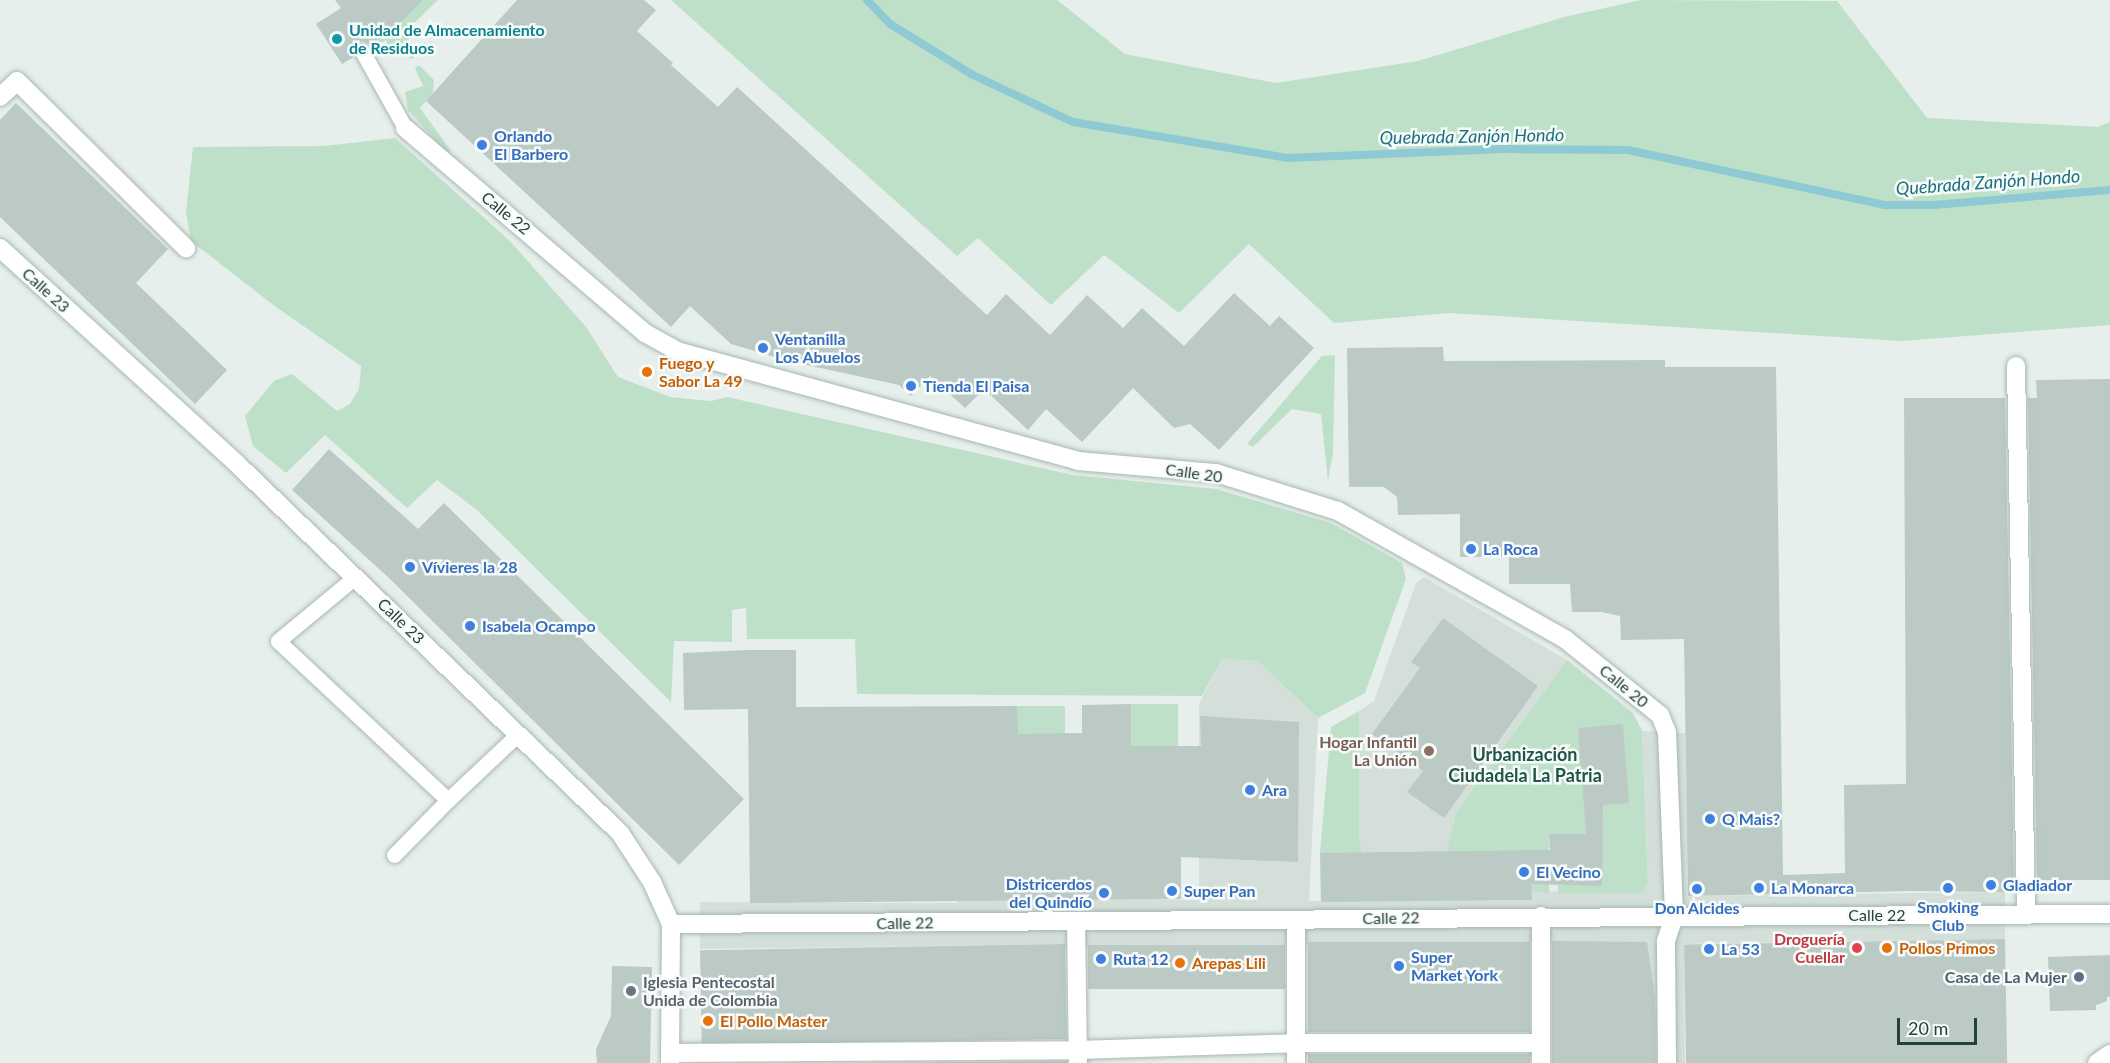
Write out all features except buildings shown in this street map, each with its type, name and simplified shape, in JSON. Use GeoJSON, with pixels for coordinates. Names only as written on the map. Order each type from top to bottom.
{"type":"FeatureCollection","features":[{"type":"Feature","properties":{"kind":"street"},"geometry":{"type":"LineString","coordinates":[[0,97],[17,81],[186,248]]}},
{"type":"Feature","properties":{"kind":"street","name":"Calle 22"},"geometry":{"type":"LineString","coordinates":[[405,128],[645,333],[677,351]]}},
{"type":"Feature","properties":{"kind":"street","name":"Calle 23"},"geometry":{"type":"LineString","coordinates":[[0,248],[237,464],[620,833],[652,882],[671,924],[670,1058]]}},
{"type":"Feature","properties":{"kind":"street","name":"Calle 20"},"geometry":{"type":"LineString","coordinates":[[677,351],[1078,461],[1216,473],[1338,511],[1565,639],[1660,716],[1667,732],[1674,916]]}},
{"type":"Feature","properties":{"kind":"street"},"geometry":{"type":"LineString","coordinates":[[2016,366],[2026,914]]}},
{"type":"Feature","properties":{"kind":"street","name":"Calle 22"},"geometry":{"type":"LineString","coordinates":[[671,924],[1541,916],[2110,914]]}},
{"type":"Feature","properties":{"kind":"street"},"geometry":{"type":"LineString","coordinates":[[1541,916],[1541,1063]]}},
{"type":"Feature","properties":{"kind":"street"},"geometry":{"type":"LineString","coordinates":[[1667,1063],[1666,941],[1674,916]]}},
{"type":"Feature","properties":{"kind":"street"},"geometry":{"type":"LineString","coordinates":[[1296,920],[1296,1063]]}},
{"type":"Feature","properties":{"kind":"street"},"geometry":{"type":"LineString","coordinates":[[1076,921],[1078,1057]]}},
{"type":"Feature","properties":{"kind":"street"},"geometry":{"type":"LineString","coordinates":[[670,1058],[1078,1057],[1296,1043],[1541,1043]]}},
{"type":"Feature","properties":{"kind":"street"},"geometry":{"type":"LineString","coordinates":[[2097,1063],[2110,1054]]}},
{"type":"Feature","properties":{"kind":"lane","name":"Calle 22"},"geometry":{"type":"LineString","coordinates":[[362,51],[405,128]]}},
{"type":"Feature","properties":{"kind":"lane"},"geometry":{"type":"LineString","coordinates":[[355,577],[278,641],[448,800]]}},
{"type":"Feature","properties":{"kind":"lane"},"geometry":{"type":"LineString","coordinates":[[394,855],[518,734]]}},
{"type":"Feature","properties":{"kind":"shaded area","name":"Hogar Infantil La Unión"},"geometry":{"type":"Polygon","coordinates":[[[1424,577],[1567,660],[1456,812],[1446,852],[1362,853],[1359,839],[1359,711],[1374,701],[1416,583],[1424,577]]]}},
{"type":"Feature","properties":{"kind":"shaded area"},"geometry":{"type":"Polygon","coordinates":[[[1222,659],[1258,661],[1318,718],[1309,901],[1531,900],[1531,891],[1642,893],[1648,884],[1642,731],[1667,732],[1685,733],[1688,896],[2005,892],[2005,939],[1684,944],[1685,1063],[1648,1063],[1646,942],[1308,942],[1308,945],[1065,948],[1064,944],[700,949],[700,902],[957,903],[958,900],[1199,900],[1199,704],[1222,659]]]}},
{"type":"Feature","properties":{"kind":"green space"},"geometry":{"type":"Polygon","coordinates":[[[423,0],[438,0],[406,31],[414,58],[410,59],[405,47],[391,52],[386,40],[372,48],[370,45],[423,0]]]}},
{"type":"Feature","properties":{"kind":"green space"},"geometry":{"type":"Polygon","coordinates":[[[671,0],[1057,0],[1125,54],[1276,83],[1418,61],[1564,17],[1641,0],[1837,1],[1927,118],[2097,127],[2110,122],[2110,325],[1902,341],[1449,313],[1334,323],[1249,244],[1179,313],[1104,255],[1051,305],[978,238],[957,256],[671,0]]]}},
{"type":"Feature","properties":{"kind":"green space"},"geometry":{"type":"Polygon","coordinates":[[[419,65],[434,80],[433,93],[420,108],[451,151],[446,152],[408,110],[405,92],[423,86],[415,68],[419,65]]]}},
{"type":"Feature","properties":{"kind":"green space"},"geometry":{"type":"Polygon","coordinates":[[[395,138],[510,241],[586,327],[618,377],[670,397],[711,401],[727,397],[1073,475],[1216,489],[1331,523],[1402,563],[1406,579],[1365,693],[1318,718],[1258,661],[1222,659],[1202,696],[857,694],[855,639],[747,639],[746,608],[732,610],[732,642],[674,641],[671,702],[477,510],[437,480],[407,508],[325,435],[286,473],[253,446],[245,416],[274,381],[292,374],[337,411],[350,404],[359,389],[361,366],[276,307],[191,241],[186,213],[193,147],[324,146],[395,138]]]}},
{"type":"Feature","properties":{"kind":"green space"},"geometry":{"type":"Polygon","coordinates":[[[1335,355],[1333,452],[1328,481],[1321,414],[1292,409],[1253,447],[1247,444],[1322,356],[1335,355]]]}},
{"type":"Feature","properties":{"kind":"green space"},"geometry":{"type":"Polygon","coordinates":[[[1567,660],[1633,713],[1642,731],[1648,884],[1642,893],[1558,894],[1558,885],[1602,885],[1602,834],[1549,834],[1549,893],[1531,891],[1530,851],[1446,852],[1456,812],[1567,660]]]}},
{"type":"Feature","properties":{"kind":"green space"},"geometry":{"type":"Polygon","coordinates":[[[1131,704],[1178,704],[1178,746],[1131,746],[1131,704]]]}},
{"type":"Feature","properties":{"kind":"green space"},"geometry":{"type":"Polygon","coordinates":[[[1017,706],[1065,706],[1065,734],[1017,734],[1017,706]]]}},
{"type":"Feature","properties":{"kind":"green space"},"geometry":{"type":"Polygon","coordinates":[[[1359,711],[1359,839],[1362,853],[1320,853],[1331,727],[1359,711]]]}},
{"type":"Feature","properties":{"kind":"waterway","name":"Quebrada Zanjón Hondo"},"geometry":{"type":"LineString","coordinates":[[867,0],[890,24],[973,75],[1073,122],[1288,158],[1504,149],[1628,150],[1884,205],[1934,205],[2110,190]]}},
{"type":"Feature","properties":{"kind":"place","name":"Unidad de Almacenamiento de Residuos"},"geometry":{"type":"Point","coordinates":[337,39]}},
{"type":"Feature","properties":{"kind":"place","name":"Orlando El Barbero"},"geometry":{"type":"Point","coordinates":[482,145]}},
{"type":"Feature","properties":{"kind":"place","name":"Ventanilla Los Abuelos"},"geometry":{"type":"Point","coordinates":[763,348]}},
{"type":"Feature","properties":{"kind":"place","name":"Fuego y Sabor La 49"},"geometry":{"type":"Point","coordinates":[647,372]}},
{"type":"Feature","properties":{"kind":"place","name":"Tienda El Paisa"},"geometry":{"type":"Point","coordinates":[911,386]}},
{"type":"Feature","properties":{"kind":"place","name":"La Roca"},"geometry":{"type":"Point","coordinates":[1471,549]}},
{"type":"Feature","properties":{"kind":"place","name":"Vívieres la 28"},"geometry":{"type":"Point","coordinates":[410,567]}},
{"type":"Feature","properties":{"kind":"place","name":"Isabela Ocampo"},"geometry":{"type":"Point","coordinates":[470,626]}},
{"type":"Feature","properties":{"kind":"place","name":"Hogar Infantil La Unión"},"geometry":{"type":"Point","coordinates":[1429,751]}},
{"type":"Feature","properties":{"kind":"place","name":"Ara"},"geometry":{"type":"Point","coordinates":[1250,790]}},
{"type":"Feature","properties":{"kind":"place","name":"Q Mais?"},"geometry":{"type":"Point","coordinates":[1710,819]}},
{"type":"Feature","properties":{"kind":"place","name":"El Vecino"},"geometry":{"type":"Point","coordinates":[1524,872]}},
{"type":"Feature","properties":{"kind":"place","name":"Gladiador"},"geometry":{"type":"Point","coordinates":[1991,885]}},
{"type":"Feature","properties":{"kind":"place","name":"La Monarca"},"geometry":{"type":"Point","coordinates":[1759,888]}},
{"type":"Feature","properties":{"kind":"place","name":"Smoking Club"},"geometry":{"type":"Point","coordinates":[1948,888]}},
{"type":"Feature","properties":{"kind":"place","name":"Don Alcides"},"geometry":{"type":"Point","coordinates":[1697,889]}},
{"type":"Feature","properties":{"kind":"place","name":"Super Pan"},"geometry":{"type":"Point","coordinates":[1172,891]}},
{"type":"Feature","properties":{"kind":"place","name":"Districerdos del Quindío"},"geometry":{"type":"Point","coordinates":[1104,893]}},
{"type":"Feature","properties":{"kind":"place","name":"Droguería Cuellar"},"geometry":{"type":"Point","coordinates":[1857,948]}},
{"type":"Feature","properties":{"kind":"place","name":"Pollos Primos"},"geometry":{"type":"Point","coordinates":[1887,948]}},
{"type":"Feature","properties":{"kind":"place","name":"La 53"},"geometry":{"type":"Point","coordinates":[1709,949]}},
{"type":"Feature","properties":{"kind":"place","name":"Ruta 12"},"geometry":{"type":"Point","coordinates":[1101,959]}},
{"type":"Feature","properties":{"kind":"place","name":"Arepas Lili"},"geometry":{"type":"Point","coordinates":[1180,963]}},
{"type":"Feature","properties":{"kind":"place","name":"Super Market York"},"geometry":{"type":"Point","coordinates":[1399,966]}},
{"type":"Feature","properties":{"kind":"place","name":"Casa de La Mujer"},"geometry":{"type":"Point","coordinates":[2079,977]}},
{"type":"Feature","properties":{"kind":"place","name":"Iglesia Pentecostal Unida de Colombia"},"geometry":{"type":"Point","coordinates":[631,991]}},
{"type":"Feature","properties":{"kind":"place","name":"El Pollo Master"},"geometry":{"type":"Point","coordinates":[708,1021]}},
{"type":"Feature","properties":{"kind":"district","name":"Urbanización Ciudadela La Patria"},"geometry":{"type":"Point","coordinates":[1525,765]}}]}
